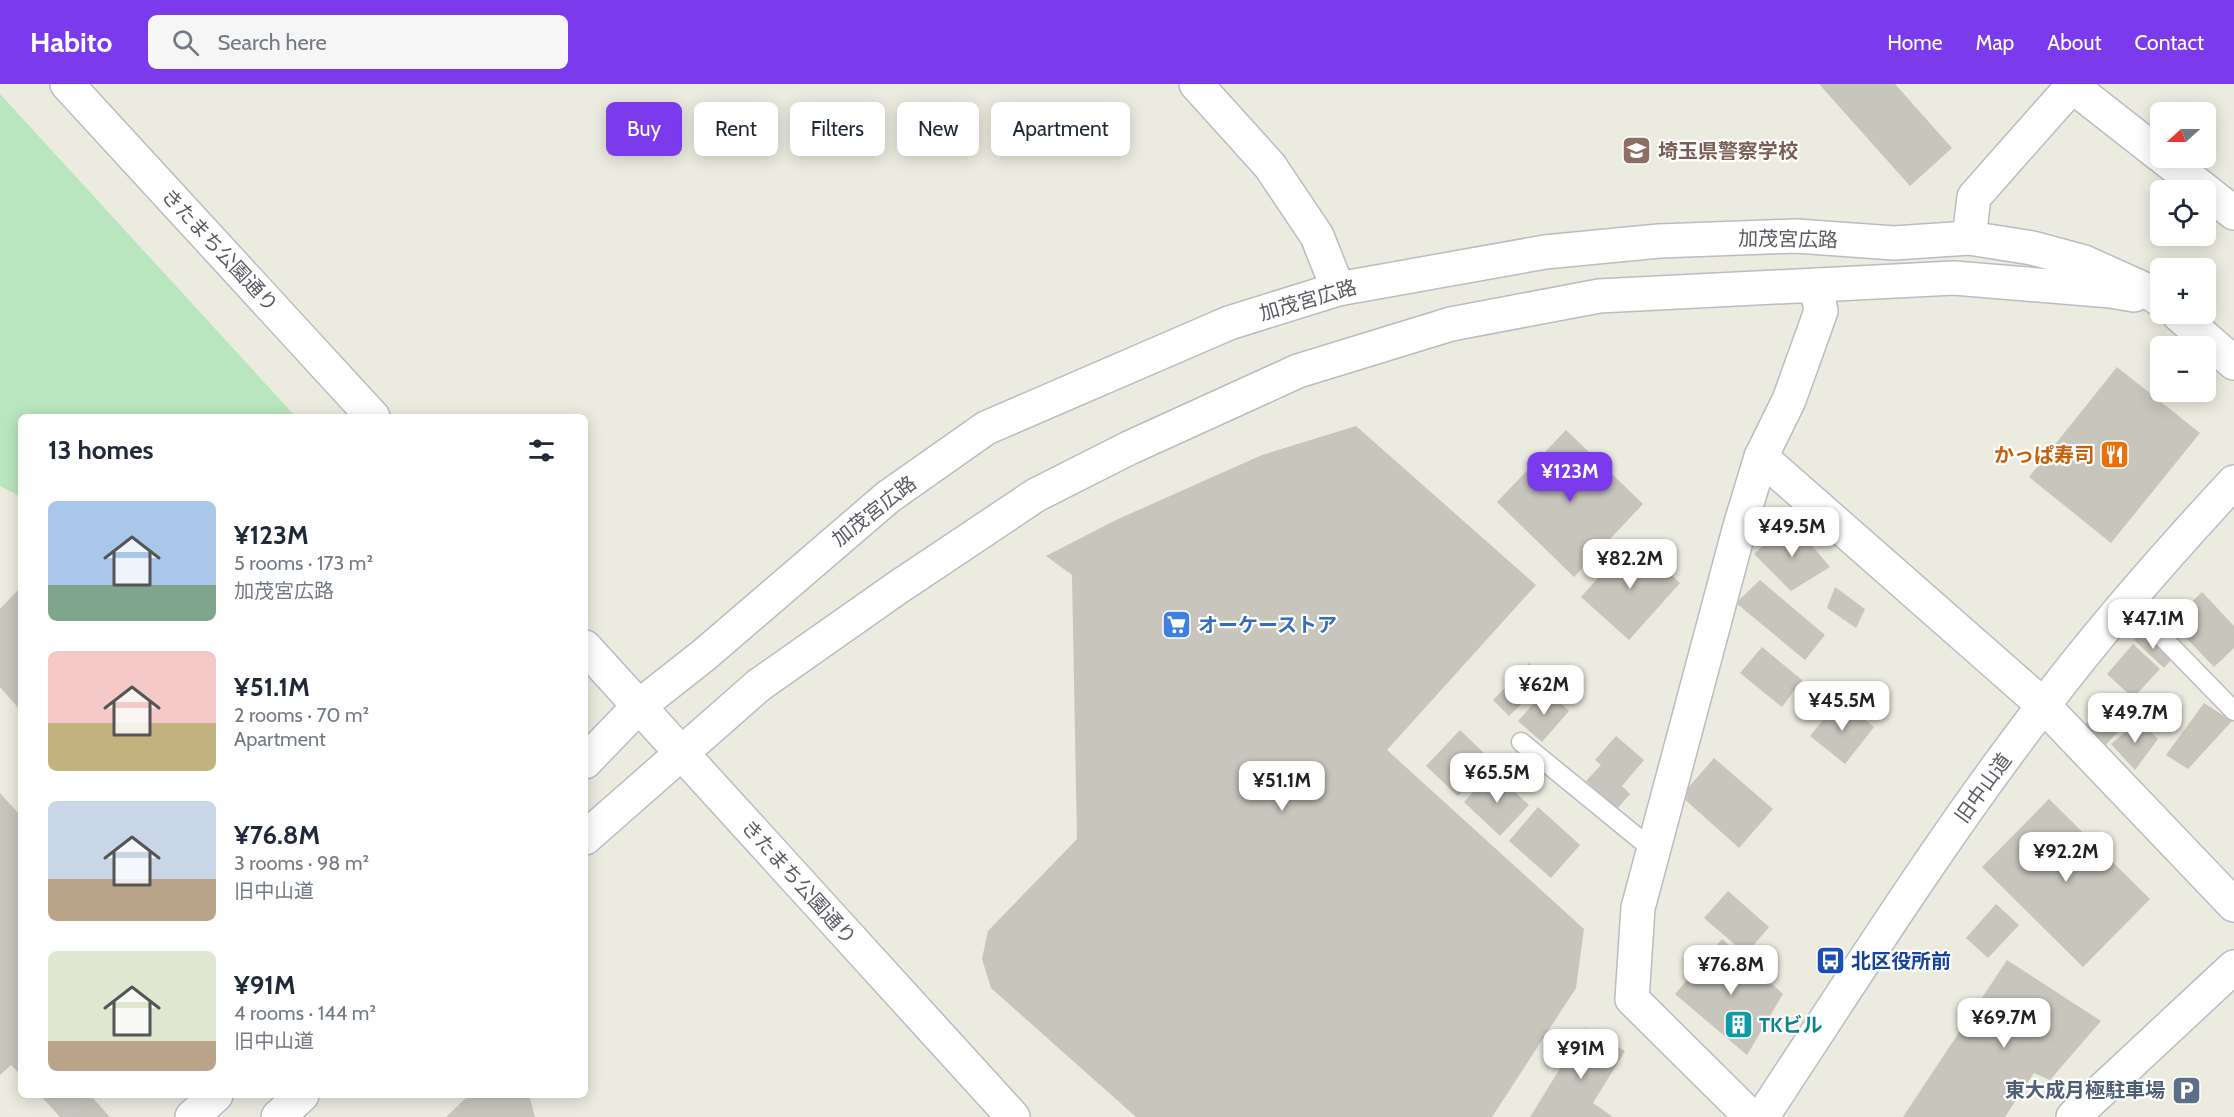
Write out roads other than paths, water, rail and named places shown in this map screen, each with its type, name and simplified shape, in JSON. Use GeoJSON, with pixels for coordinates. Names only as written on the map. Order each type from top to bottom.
{"type":"FeatureCollection","features":[{"type":"Feature","properties":{"kind":"street","name":"きたまち公園通り"},"geometry":{"type":"LineString","coordinates":[[67,84],[371,414]]}},
{"type":"Feature","properties":{"kind":"street"},"geometry":{"type":"LineString","coordinates":[[1196,84],[1270,166],[1317,236],[1338,289]]}},
{"type":"Feature","properties":{"kind":"street"},"geometry":{"type":"LineString","coordinates":[[1969,238],[1974,196],[2073,85],[2150,146]]}},
{"type":"Feature","properties":{"kind":"street"},"geometry":{"type":"LineString","coordinates":[[2177,168],[2234,213]]}},
{"type":"Feature","properties":{"kind":"street","name":"加茂宮広路"},"geometry":{"type":"LineString","coordinates":[[588,759],[638,707],[704,655],[888,497],[986,428],[1229,323],[1338,289],[1545,252],[1659,241],[1796,236],[1894,243],[1969,238],[2032,248],[2084,262],[2150,293]]}},
{"type":"Feature","properties":{"kind":"street","name":"加茂宮広路"},"geometry":{"type":"LineString","coordinates":[[588,835],[759,686],[897,588],[1036,495],[1129,448],[1298,371],[1451,324],[1599,296],[1954,278],[2110,291],[2150,298]]}},
{"type":"Feature","properties":{"kind":"street"},"geometry":{"type":"LineString","coordinates":[[1751,1117],[1632,999],[1638,908],[1740,526],[1761,457],[1789,400],[1821,311],[1816,285]]}},
{"type":"Feature","properties":{"kind":"street"},"geometry":{"type":"LineString","coordinates":[[2189,324],[2234,363]]}},
{"type":"Feature","properties":{"kind":"street"},"geometry":{"type":"LineString","coordinates":[[1761,457],[2043,705],[2234,905]]}},
{"type":"Feature","properties":{"kind":"street","name":"旧中山道"},"geometry":{"type":"LineString","coordinates":[[1762,1117],[1923,873],[2043,705],[2127,601],[2234,482]]}},
{"type":"Feature","properties":{"kind":"street","name":"きたまち公園通り"},"geometry":{"type":"LineString","coordinates":[[588,650],[1013,1117]]}},
{"type":"Feature","properties":{"kind":"street"},"geometry":{"type":"LineString","coordinates":[[2073,1117],[2234,967]]}},
{"type":"Feature","properties":{"kind":"street"},"geometry":{"type":"LineString","coordinates":[[192,1117],[213,1098]]}},
{"type":"Feature","properties":{"kind":"street"},"geometry":{"type":"LineString","coordinates":[[278,1117],[299,1098]]}},
{"type":"Feature","properties":{"kind":"lane"},"geometry":{"type":"LineString","coordinates":[[2127,601],[2234,711]]}},
{"type":"Feature","properties":{"kind":"lane"},"geometry":{"type":"LineString","coordinates":[[1521,742],[1653,850]]}},
{"type":"Feature","properties":{"kind":"tunnel"},"geometry":{"type":"LineString","coordinates":[[65,1098],[83,1117]]}},
{"type":"Feature","properties":{"kind":"place","name":"埼玉県警察学校"},"geometry":{"type":"Point","coordinates":[1637,151]}},
{"type":"Feature","properties":{"kind":"place","name":"かっぱ寿司"},"geometry":{"type":"Point","coordinates":[2115,455]}},
{"type":"Feature","properties":{"kind":"place","name":"オーケーストア"},"geometry":{"type":"Point","coordinates":[1177,625]}},
{"type":"Feature","properties":{"kind":"place","name":"北区役所前"},"geometry":{"type":"Point","coordinates":[1830,961]}},
{"type":"Feature","properties":{"kind":"place","name":"TKビル"},"geometry":{"type":"Point","coordinates":[1738,1025]}},
{"type":"Feature","properties":{"kind":"place","name":"東大成月極駐車場"},"geometry":{"type":"Point","coordinates":[2186,1090]}}]}
